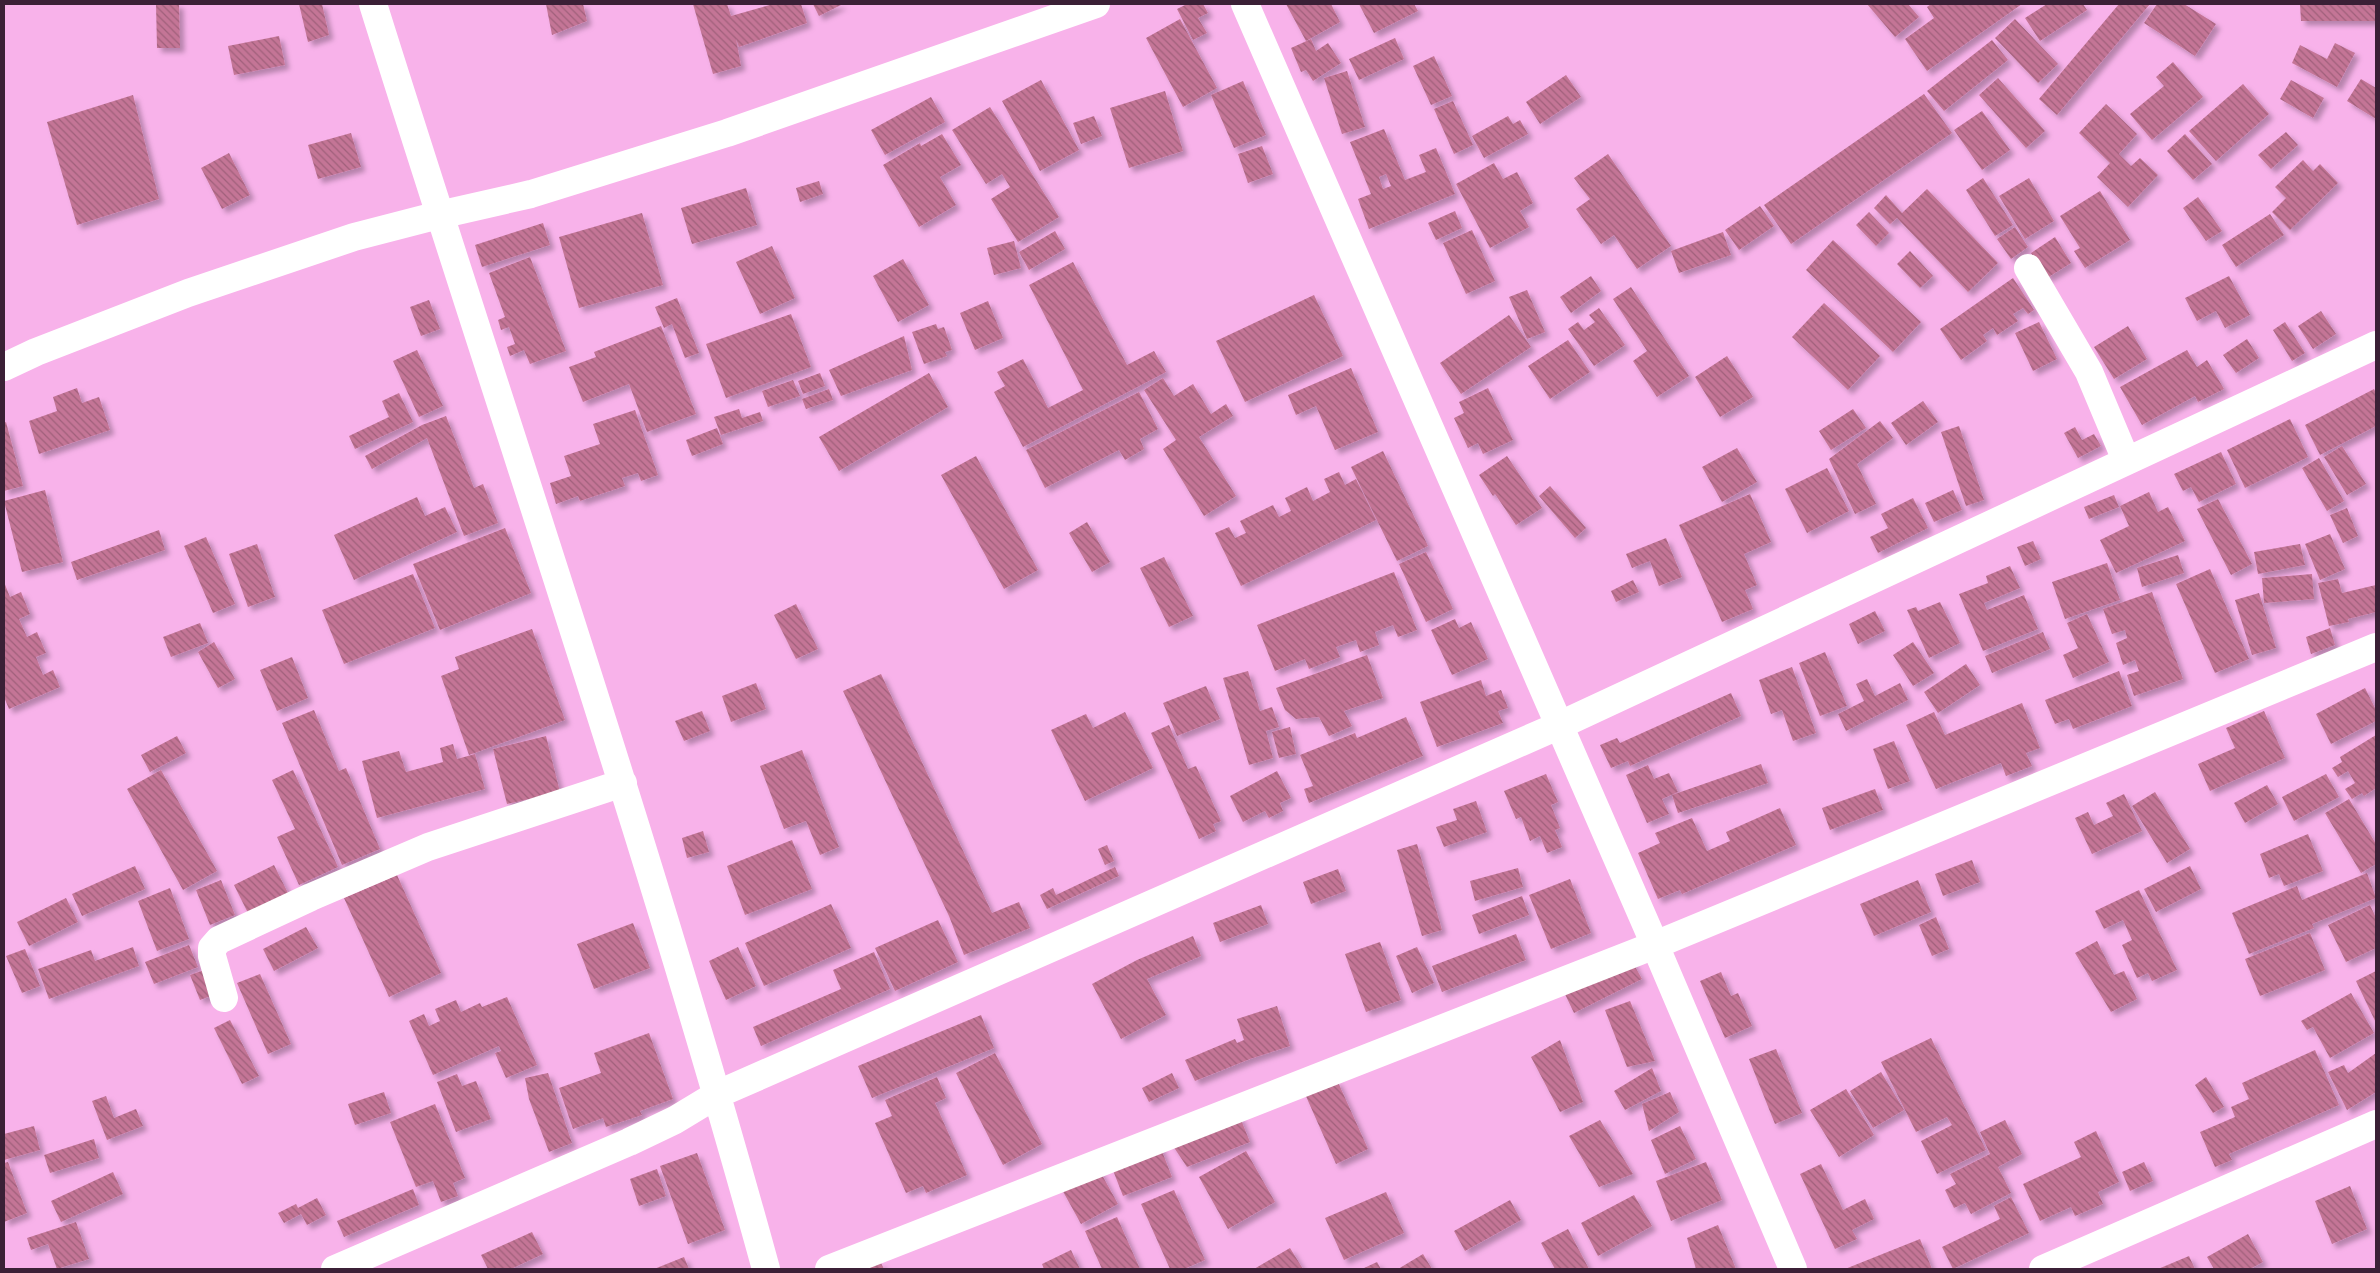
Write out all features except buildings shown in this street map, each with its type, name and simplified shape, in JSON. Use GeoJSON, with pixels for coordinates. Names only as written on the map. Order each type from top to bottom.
{"type":"FeatureCollection","features":[{"type":"Feature","properties":{"kind":"street"},"geometry":{"type":"LineString","coordinates":[[373,4],[439,215],[623,784],[718,1094],[766,1269]]}},
{"type":"Feature","properties":{"kind":"street"},"geometry":{"type":"LineString","coordinates":[[4,367],[36,352],[188,293],[354,237],[531,194],[718,136],[1096,4]]}},
{"type":"Feature","properties":{"kind":"street"},"geometry":{"type":"LineString","coordinates":[[1245,4],[1558,726],[1656,945],[1793,1269]]}},
{"type":"Feature","properties":{"kind":"street"},"geometry":{"type":"LineString","coordinates":[[2028,268],[2090,372],[2126,460]]}},
{"type":"Feature","properties":{"kind":"street"},"geometry":{"type":"LineString","coordinates":[[336,1269],[629,1142],[675,1120],[718,1094],[1558,726],[2376,345]]}},
{"type":"Feature","properties":{"kind":"street"},"geometry":{"type":"LineString","coordinates":[[829,1269],[1656,945],[2376,647]]}},
{"type":"Feature","properties":{"kind":"street"},"geometry":{"type":"LineString","coordinates":[[224,998],[212,956],[212,948],[220,940],[311,897],[428,847],[623,784]]}},
{"type":"Feature","properties":{"kind":"street"},"geometry":{"type":"LineString","coordinates":[[2043,1269],[2376,1124]]}}]}
